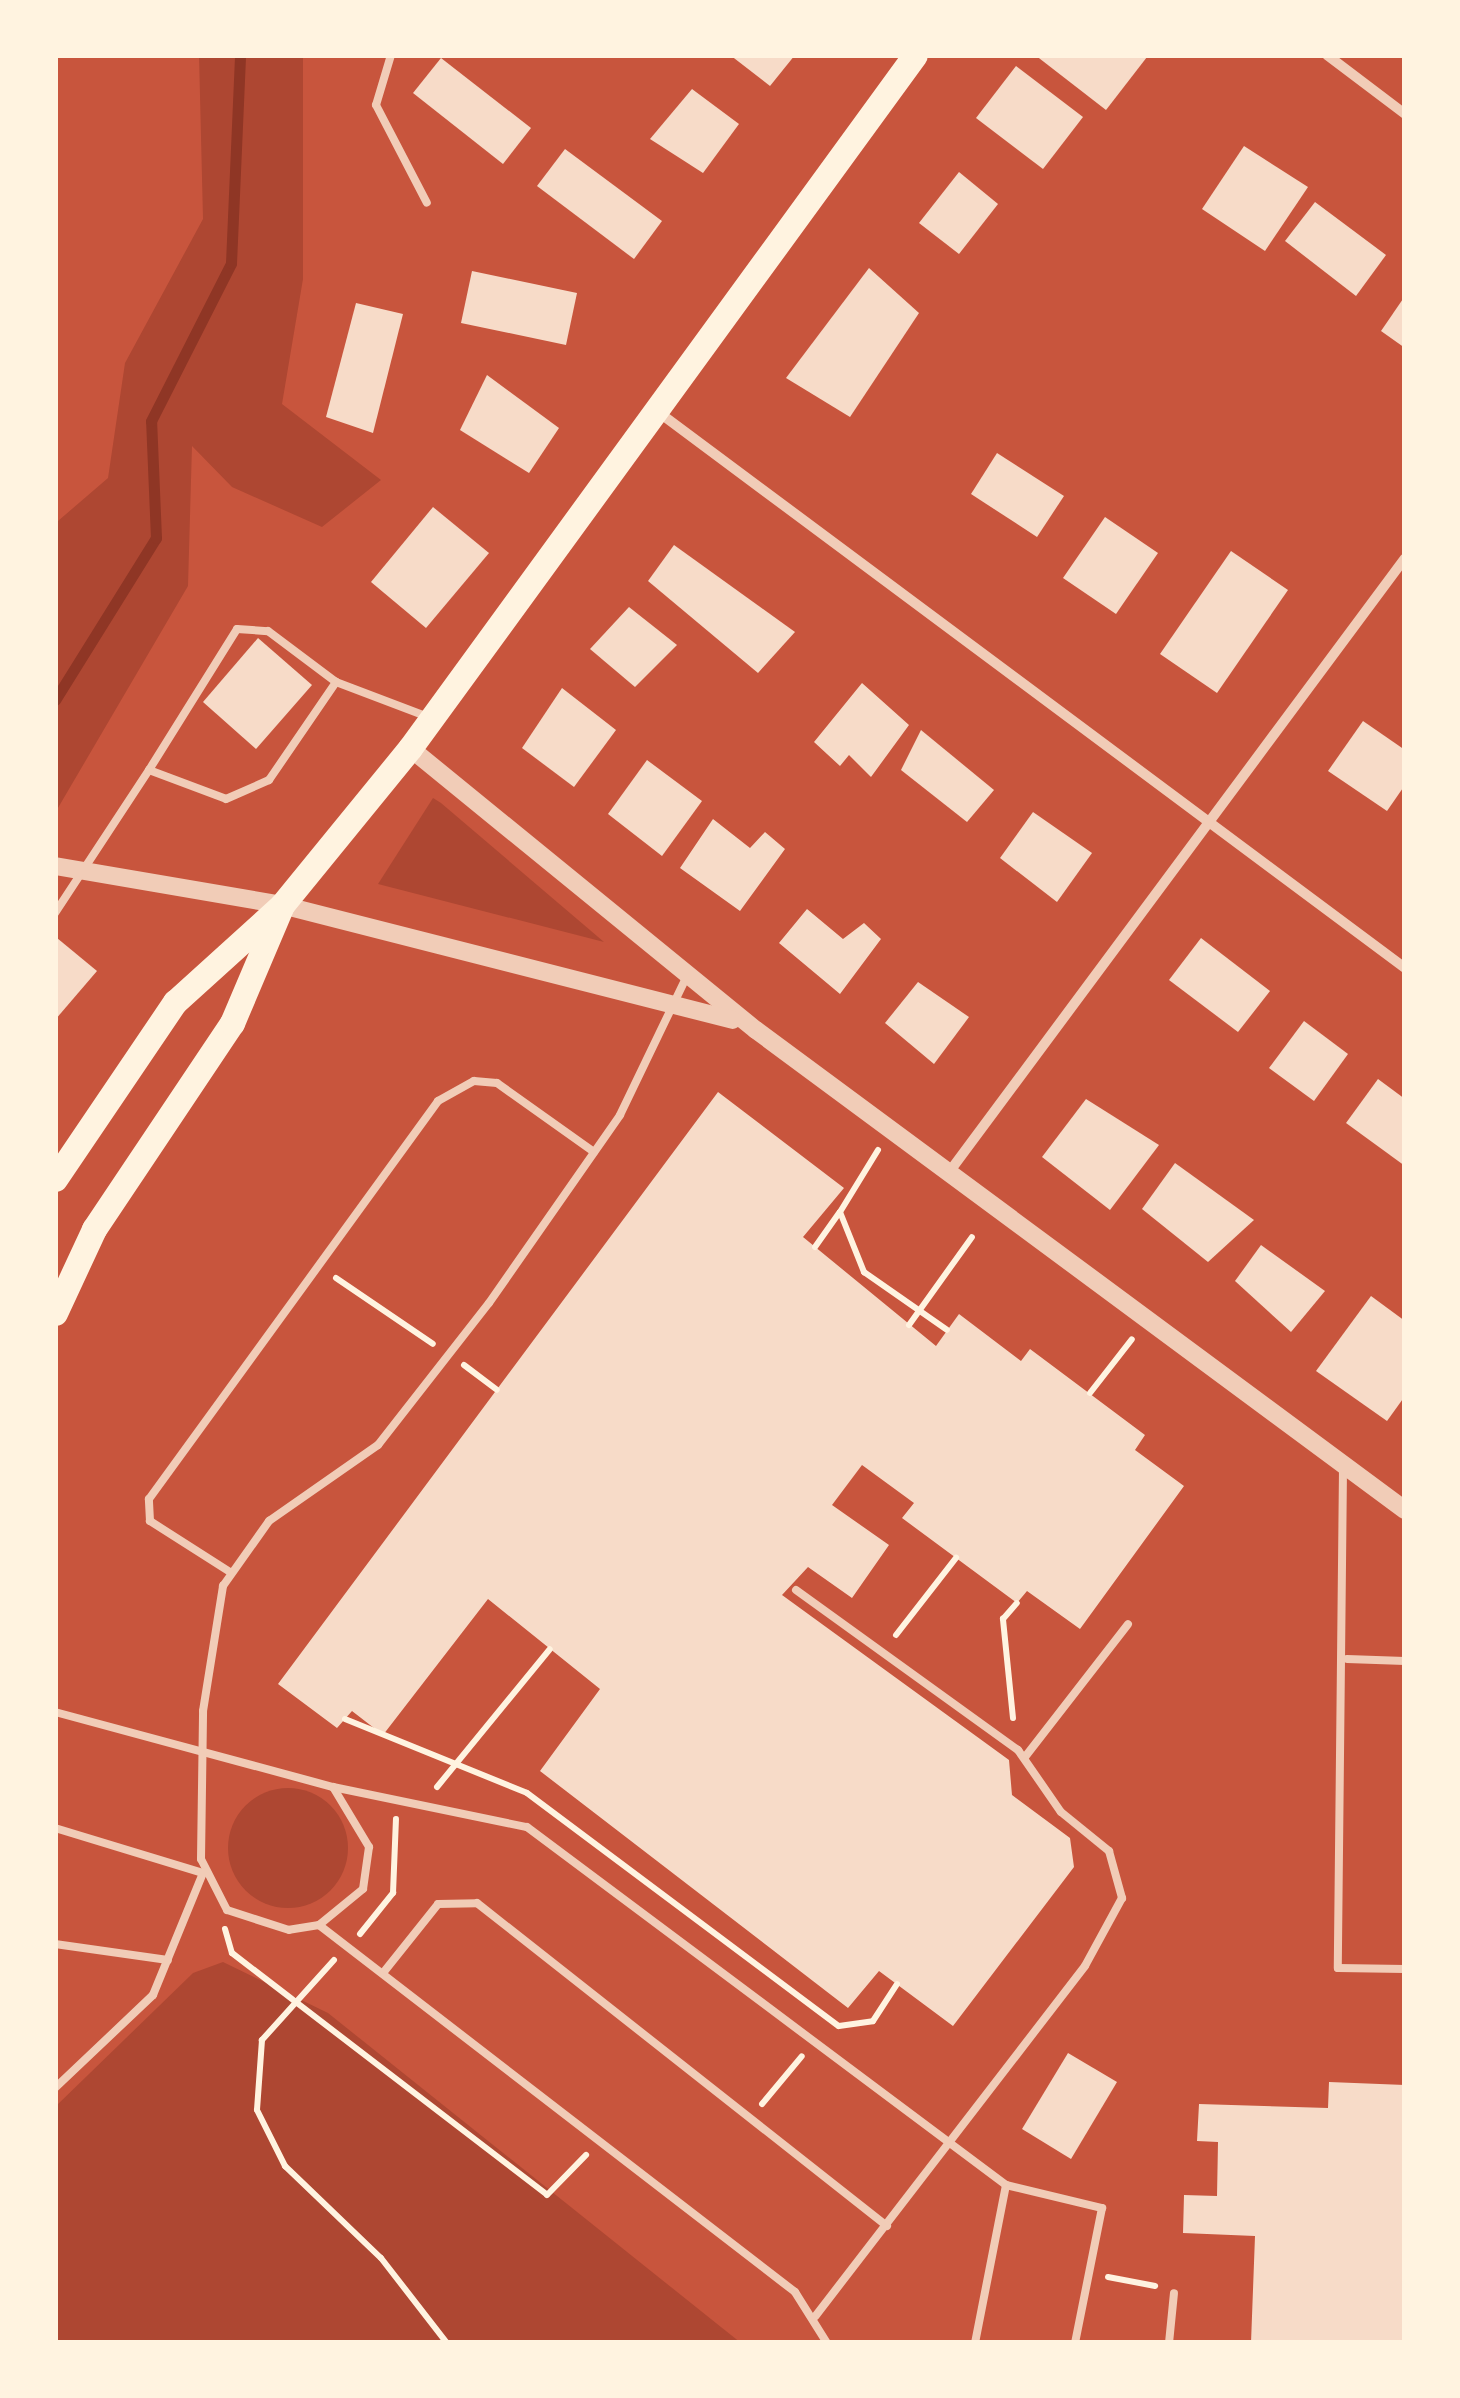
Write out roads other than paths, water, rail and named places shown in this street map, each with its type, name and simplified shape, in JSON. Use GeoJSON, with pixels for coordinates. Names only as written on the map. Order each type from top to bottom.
{"type":"FeatureCollection","features":[{"type":"Feature","properties":{"kind":"main road"},"geometry":{"type":"LineString","coordinates":[[55,1179],[175,1002],[282,906],[410,748],[652,408],[915,55]]}},
{"type":"Feature","properties":{"kind":"main road"},"geometry":{"type":"LineString","coordinates":[[55,1313],[94,1229],[232,1023],[282,906]]}},
{"type":"Feature","properties":{"kind":"street"},"geometry":{"type":"LineString","coordinates":[[1327,55],[1405,114]]}},
{"type":"Feature","properties":{"kind":"street"},"geometry":{"type":"LineString","coordinates":[[652,408],[1405,968]]}},
{"type":"Feature","properties":{"kind":"street"},"geometry":{"type":"LineString","coordinates":[[946,1176],[1405,558]]}},
{"type":"Feature","properties":{"kind":"street"},"geometry":{"type":"LineString","coordinates":[[410,748],[687,976],[946,1176],[1405,1510]]}},
{"type":"Feature","properties":{"kind":"street"},"geometry":{"type":"LineString","coordinates":[[55,866],[282,906],[676,1000],[756,1030]]}},
{"type":"Feature","properties":{"kind":"lane"},"geometry":{"type":"LineString","coordinates":[[391,55],[376,105],[427,203]]}},
{"type":"Feature","properties":{"kind":"lane"},"geometry":{"type":"LineString","coordinates":[[55,912],[87,873],[237,629],[268,631],[336,682],[432,718]]}},
{"type":"Feature","properties":{"kind":"lane"},"geometry":{"type":"LineString","coordinates":[[150,770],[226,800],[269,780],[336,682]]}},
{"type":"Feature","properties":{"kind":"lane"},"geometry":{"type":"LineString","coordinates":[[55,2088],[153,1995],[203,1873],[202,1746],[210,1633],[230,1572],[269,1521],[378,1445],[449,1354],[594,1152],[687,976]]}},
{"type":"Feature","properties":{"kind":"lane"},"geometry":{"type":"LineString","coordinates":[[230,1572],[150,1521],[149,1499],[318,1266],[457,1086],[485,1082],[516,1092],[594,1152]]}},
{"type":"Feature","properties":{"kind":"lane"},"geometry":{"type":"LineString","coordinates":[[1343,1468],[1347,1659],[1338,1968],[1405,1970]]}},
{"type":"Feature","properties":{"kind":"lane"},"geometry":{"type":"LineString","coordinates":[[796,1590],[1025,1758],[1061,1812],[1109,1851],[1120,1908],[887,2226],[815,2316]]}},
{"type":"Feature","properties":{"kind":"lane"},"geometry":{"type":"LineString","coordinates":[[1025,1758],[1128,1624]]}},
{"type":"Feature","properties":{"kind":"lane"},"geometry":{"type":"LineString","coordinates":[[1347,1659],[1405,1661]]}},
{"type":"Feature","properties":{"kind":"lane"},"geometry":{"type":"LineString","coordinates":[[55,1712],[202,1746],[334,1787],[528,1826],[814,2042],[951,2139],[1006,2185],[1102,2208],[1075,2343]]}},
{"type":"Feature","properties":{"kind":"lane"},"geometry":{"type":"LineString","coordinates":[[55,1828],[203,1873],[216,1899],[258,1925],[319,1924],[362,1889],[370,1870],[361,1825],[334,1787]]}},
{"type":"Feature","properties":{"kind":"lane"},"geometry":{"type":"LineString","coordinates":[[383,1973],[438,1904],[461,1897],[887,2226]]}},
{"type":"Feature","properties":{"kind":"lane"},"geometry":{"type":"LineString","coordinates":[[319,1924],[815,2316],[828,2343]]}},
{"type":"Feature","properties":{"kind":"lane"},"geometry":{"type":"LineString","coordinates":[[55,1944],[168,1960]]}},
{"type":"Feature","properties":{"kind":"lane"},"geometry":{"type":"LineString","coordinates":[[975,2343],[1006,2185]]}},
{"type":"Feature","properties":{"kind":"lane"},"geometry":{"type":"LineString","coordinates":[[1169,2343],[1174,2293]]}},
{"type":"Feature","properties":{"kind":"waterway"},"geometry":{"type":"LineString","coordinates":[[55,700],[156,538],[151,421],[231,263],[240,55]]}}]}
